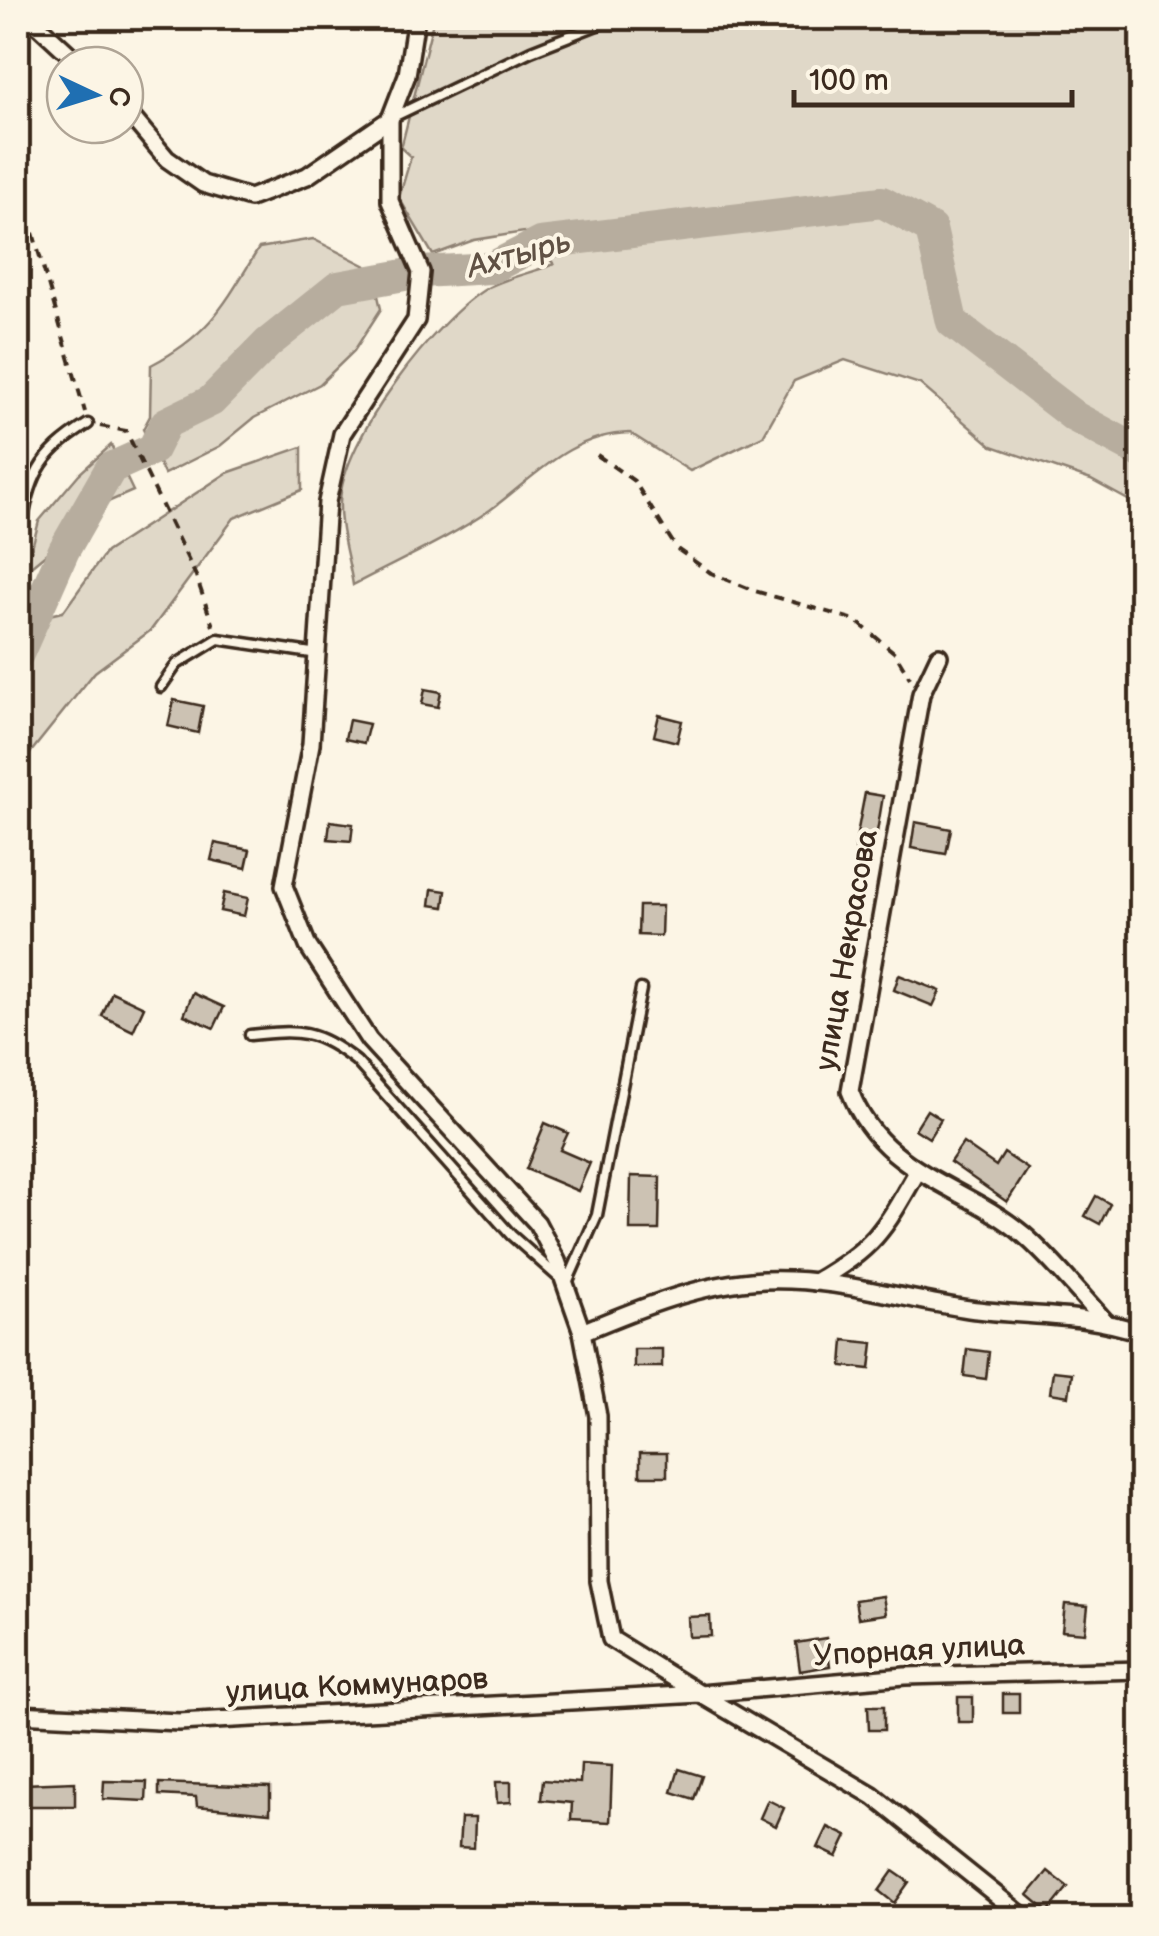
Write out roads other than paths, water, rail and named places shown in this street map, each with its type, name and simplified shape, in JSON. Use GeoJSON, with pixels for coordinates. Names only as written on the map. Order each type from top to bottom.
{"type":"FeatureCollection","features":[{"type":"Feature","properties":{"kind":"street"},"geometry":{"type":"LineString","coordinates":[[416,18],[407,75],[390,119],[390,201],[421,272],[416,320],[342,434],[327,502],[312,744],[284,886],[308,946],[369,1040],[536,1223],[566,1284],[582,1332],[598,1416],[599,1581],[610,1639],[874,1796],[1025,1918]]}},
{"type":"Feature","properties":{"kind":"street"},"geometry":{"type":"LineString","coordinates":[[37,20],[61,45]]}},
{"type":"Feature","properties":{"kind":"street"},"geometry":{"type":"LineString","coordinates":[[145,133],[167,159],[203,184],[250,198],[308,176],[390,119]]}},
{"type":"Feature","properties":{"kind":"street","name":"улица Некрасова"},"geometry":{"type":"LineString","coordinates":[[938,656],[921,694],[850,1090],[860,1119],[917,1172],[1022,1234],[1104,1320]]}},
{"type":"Feature","properties":{"kind":"street"},"geometry":{"type":"LineString","coordinates":[[815,1282],[862,1254],[890,1221],[917,1172]]}},
{"type":"Feature","properties":{"kind":"street","name":"улица Некрасова"},"geometry":{"type":"LineString","coordinates":[[582,1332],[658,1301],[763,1280],[815,1282],[970,1309],[1104,1320],[1142,1334]]}},
{"type":"Feature","properties":{"kind":"street","name":"Упорная улица"},"geometry":{"type":"LineString","coordinates":[[700,1694],[905,1676],[1142,1670]]}},
{"type":"Feature","properties":{"kind":"street","name":"улица Коммунаров"},"geometry":{"type":"LineString","coordinates":[[18,1714],[178,1722],[700,1694]]}},
{"type":"Feature","properties":{"kind":"lane"},"geometry":{"type":"LineString","coordinates":[[390,119],[531,51],[615,18]]}},
{"type":"Feature","properties":{"kind":"lane"},"geometry":{"type":"LineString","coordinates":[[18,542],[28,494],[49,448],[88,424]]}},
{"type":"Feature","properties":{"kind":"lane"},"geometry":{"type":"LineString","coordinates":[[161,687],[177,664],[218,639],[318,654]]}},
{"type":"Feature","properties":{"kind":"lane"},"geometry":{"type":"LineString","coordinates":[[250,1035],[296,1030],[328,1039],[342,1050],[512,1235],[566,1284],[597,1215],[641,989]]}},
{"type":"Feature","properties":{"kind":"waterway","name":"Ахтырь"},"geometry":{"type":"LineString","coordinates":[[18,654],[64,550],[111,468],[153,449],[166,423],[211,401],[268,343],[338,287],[421,272],[491,268],[540,243],[882,202],[931,229],[952,322],[1075,417],[1142,453]]}}]}
